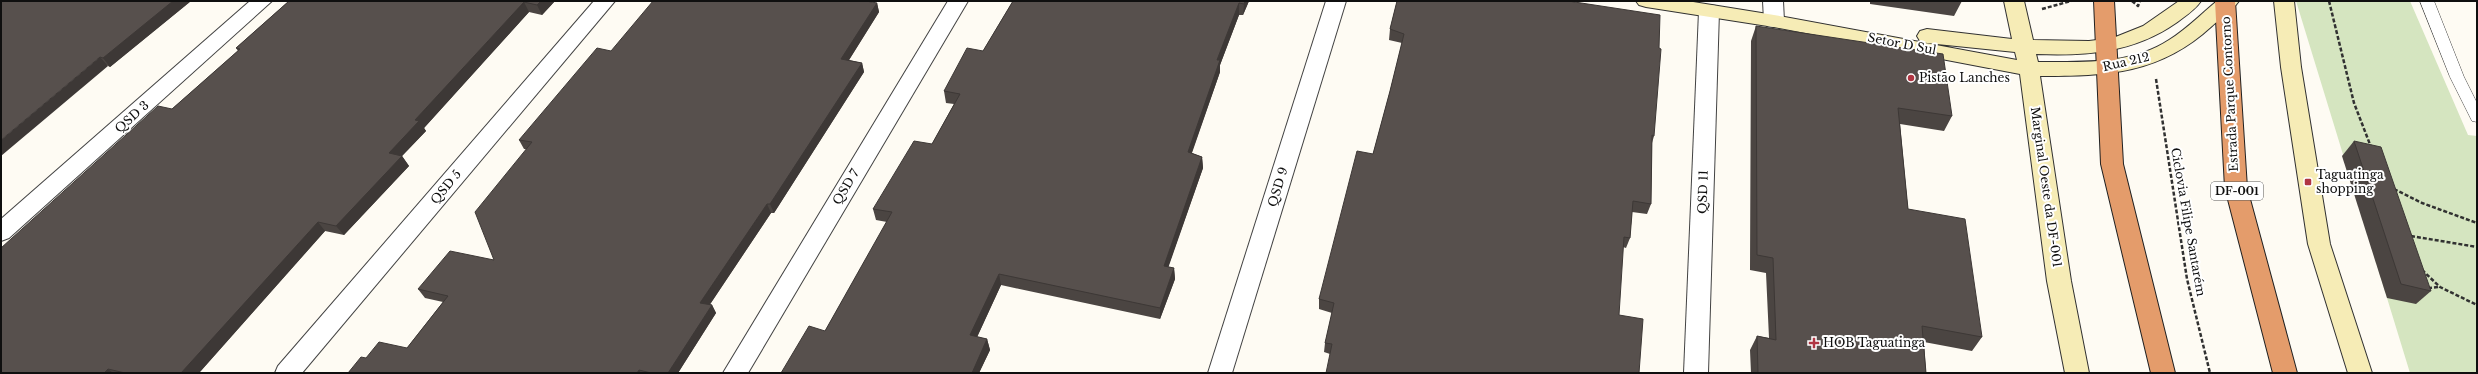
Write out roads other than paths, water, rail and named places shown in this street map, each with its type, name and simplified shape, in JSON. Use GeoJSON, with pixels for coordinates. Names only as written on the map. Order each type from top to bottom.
{"type":"FeatureCollection","features":[{"type":"Feature","properties":{"kind":"highway"},"geometry":{"type":"LineString","coordinates":[[2104,1],[2106,68],[2112,164],[2163,373]]}},
{"type":"Feature","properties":{"kind":"highway","name":"Estrada Parque Contorno"},"geometry":{"type":"LineString","coordinates":[[2226,2],[2236,188],[2285,373]]}},
{"type":"Feature","properties":{"kind":"main road","name":"Setor D Sul"},"geometry":{"type":"LineString","coordinates":[[1646,1],[1774,21],[2029,69]]}},
{"type":"Feature","properties":{"kind":"main road","name":"Marginal Oeste da DF-001"},"geometry":{"type":"LineString","coordinates":[[2014,1],[2029,69],[2059,281],[2077,373]]}},
{"type":"Feature","properties":{"kind":"main road","name":"Rua 212"},"geometry":{"type":"LineString","coordinates":[[2024,46],[2071,47],[2105,44],[2135,38],[2191,1]]}},
{"type":"Feature","properties":{"kind":"main road"},"geometry":{"type":"LineString","coordinates":[[2284,1],[2292,75],[2319,244],[2360,373]]}},
{"type":"Feature","properties":{"kind":"main road","name":"Rua 212"},"geometry":{"type":"LineString","coordinates":[[2029,69],[2106,68],[2142,61],[2173,47],[2194,33],[2226,2]]}},
{"type":"Feature","properties":{"kind":"main road","name":"Setor D Sul"},"geometry":{"type":"LineString","coordinates":[[1774,21],[2024,46]]}},
{"type":"Feature","properties":{"kind":"street","name":"QSD 3"},"geometry":{"type":"LineString","coordinates":[[1,232],[262,1]]}},
{"type":"Feature","properties":{"kind":"street","name":"QSD 5"},"geometry":{"type":"LineString","coordinates":[[287,373],[605,1]]}},
{"type":"Feature","properties":{"kind":"street","name":"QSD 7"},"geometry":{"type":"LineString","coordinates":[[735,373],[958,1]]}},
{"type":"Feature","properties":{"kind":"street","name":"QSD 9"},"geometry":{"type":"LineString","coordinates":[[1220,373],[1336,1]]}},
{"type":"Feature","properties":{"kind":"street"},"geometry":{"type":"LineString","coordinates":[[1773,1],[1774,21]]}},
{"type":"Feature","properties":{"kind":"street","name":"QSD 11"},"geometry":{"type":"LineString","coordinates":[[1696,373],[1709,11]]}},
{"type":"Feature","properties":{"kind":"lane"},"geometry":{"type":"LineString","coordinates":[[2427,1],[2457,77],[2477,117]]}},
{"type":"Feature","properties":{"kind":"lane"},"geometry":{"type":"LineString","coordinates":[[2457,77],[2477,91]]}},
{"type":"Feature","properties":{"kind":"place","name":"Pistão Lanches"},"geometry":{"type":"Point","coordinates":[1911,78]}},
{"type":"Feature","properties":{"kind":"place","name":"Taguatinga shopping"},"geometry":{"type":"Point","coordinates":[2308,182]}},
{"type":"Feature","properties":{"kind":"place","name":"HOB Taguatinga"},"geometry":{"type":"Point","coordinates":[1814,343]}}]}
